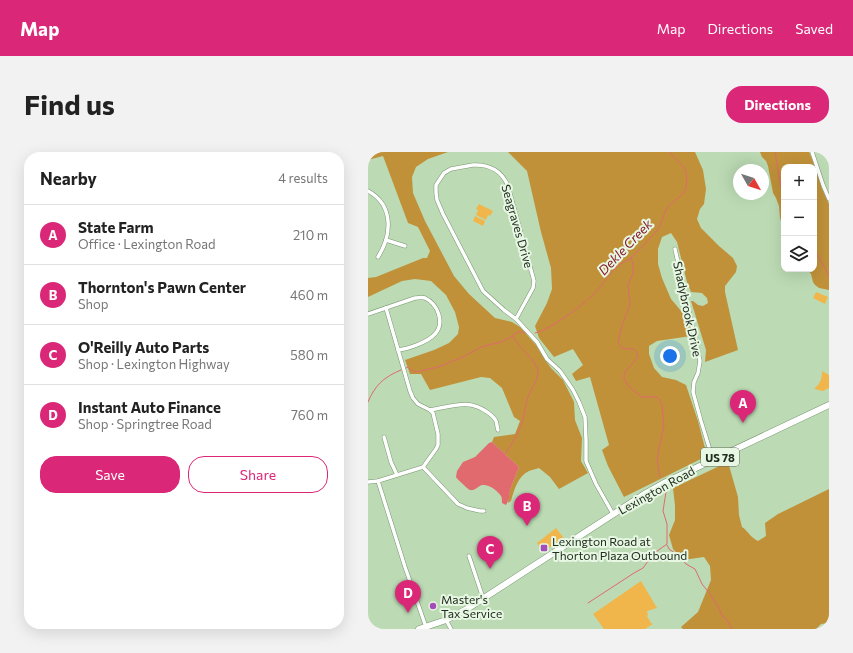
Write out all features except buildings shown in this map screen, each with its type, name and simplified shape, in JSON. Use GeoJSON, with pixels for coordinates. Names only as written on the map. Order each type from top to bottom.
{"type":"FeatureCollection","features":[{"type":"Feature","properties":{"kind":"highway","name":"Lexington Road"},"geometry":{"type":"LineString","coordinates":[[613,514],[656,488],[829,405]]}},
{"type":"Feature","properties":{"kind":"highway","name":"US 78"},"geometry":{"type":"LineString","coordinates":[[422,628],[449,618],[483,598],[613,514]]}},
{"type":"Feature","properties":{"kind":"street"},"geometry":{"type":"LineString","coordinates":[[812,152],[829,199]]}},
{"type":"Feature","properties":{"kind":"street","name":"Seagraves Drive"},"geometry":{"type":"LineString","coordinates":[[516,319],[533,288],[534,281],[506,181],[497,171],[485,165],[473,165],[451,169],[444,173],[436,185],[437,200],[443,214],[483,291],[516,319],[537,342],[547,359],[560,371],[573,390],[585,417],[586,461],[596,484],[613,514]]}},
{"type":"Feature","properties":{"kind":"street"},"geometry":{"type":"LineString","coordinates":[[368,191],[378,198],[387,214],[388,224],[386,240],[378,257]]}},
{"type":"Feature","properties":{"kind":"street"},"geometry":{"type":"LineString","coordinates":[[386,240],[405,246]]}},
{"type":"Feature","properties":{"kind":"street","name":"Shadybrook Drive"},"geometry":{"type":"LineString","coordinates":[[675,249],[700,361],[698,373],[694,382],[694,392],[713,460]]}},
{"type":"Feature","properties":{"kind":"street"},"geometry":{"type":"LineString","coordinates":[[368,314],[422,297],[429,301],[437,309],[440,323],[435,334],[424,342],[398,350]]}},
{"type":"Feature","properties":{"kind":"street"},"geometry":{"type":"LineString","coordinates":[[368,482],[378,481],[423,467],[434,453],[438,444],[437,429],[432,413],[430,410],[418,404],[410,391],[386,308]]}},
{"type":"Feature","properties":{"kind":"street"},"geometry":{"type":"LineString","coordinates":[[430,410],[459,404],[475,405],[490,414],[495,420],[498,430]]}},
{"type":"Feature","properties":{"kind":"street"},"geometry":{"type":"LineString","coordinates":[[384,437],[391,462],[397,475]]}},
{"type":"Feature","properties":{"kind":"street"},"geometry":{"type":"LineString","coordinates":[[423,467],[458,504],[467,508],[484,511]]}},
{"type":"Feature","properties":{"kind":"street"},"geometry":{"type":"LineString","coordinates":[[378,481],[405,567],[422,628]]}},
{"type":"Feature","properties":{"kind":"street"},"geometry":{"type":"LineString","coordinates":[[469,556],[483,598]]}},
{"type":"Feature","properties":{"kind":"street"},"geometry":{"type":"LineString","coordinates":[[449,618],[451,629]]}},
{"type":"Feature","properties":{"kind":"shaded area"},"geometry":{"type":"Polygon","coordinates":[[[368,152],[448,152],[428,159],[416,167],[412,177],[413,193],[425,221],[454,276],[469,294],[495,318],[512,322],[520,327],[536,345],[551,368],[563,380],[574,402],[575,420],[582,438],[581,461],[588,473],[559,489],[550,477],[539,468],[529,471],[519,480],[511,501],[508,503],[510,490],[519,467],[492,442],[494,437],[515,434],[520,421],[514,417],[502,388],[490,378],[481,377],[430,390],[421,374],[410,374],[405,360],[449,343],[458,334],[459,327],[455,312],[446,295],[431,281],[415,279],[402,281],[368,297],[368,278],[376,277],[423,258],[427,258],[430,251],[418,227],[408,223],[383,156],[368,160],[368,152]]]}},
{"type":"Feature","properties":{"kind":"shaded area"},"geometry":{"type":"Polygon","coordinates":[[[508,152],[695,152],[703,170],[706,189],[704,204],[700,209],[697,219],[701,228],[733,258],[737,266],[736,272],[725,286],[725,292],[738,350],[705,362],[706,350],[691,301],[703,306],[708,303],[707,298],[702,293],[691,292],[677,242],[671,233],[662,237],[658,249],[658,264],[662,278],[671,299],[688,319],[691,336],[657,341],[649,346],[649,354],[654,368],[662,377],[676,380],[686,385],[698,421],[707,456],[624,497],[608,466],[602,450],[609,445],[590,377],[576,381],[572,374],[583,365],[573,349],[554,357],[539,338],[535,326],[547,303],[552,289],[551,268],[527,171],[508,152]]]}},
{"type":"Feature","properties":{"kind":"shaded area"},"geometry":{"type":"Polygon","coordinates":[[[760,152],[809,152],[814,164],[781,164],[781,221],[779,206],[773,193],[769,164],[767,164],[760,152]]]}},
{"type":"Feature","properties":{"kind":"shaded area"},"geometry":{"type":"Polygon","coordinates":[[[817,173],[829,204],[829,290],[819,288],[815,285],[809,272],[817,272],[817,173]]]}},
{"type":"Feature","properties":{"kind":"shaded area"},"geometry":{"type":"Polygon","coordinates":[[[479,204],[493,211],[490,216],[488,215],[486,220],[476,215],[478,210],[476,209],[479,204]]]}},
{"type":"Feature","properties":{"kind":"shaded area"},"geometry":{"type":"Polygon","coordinates":[[[475,216],[485,221],[483,226],[473,221],[475,216]]]}},
{"type":"Feature","properties":{"kind":"shaded area"},"geometry":{"type":"Polygon","coordinates":[[[816,292],[828,297],[825,304],[813,298],[816,292]]]}},
{"type":"Feature","properties":{"kind":"shaded area"},"geometry":{"type":"Polygon","coordinates":[[[822,371],[829,375],[829,388],[823,391],[814,389],[820,381],[822,371]]]}},
{"type":"Feature","properties":{"kind":"shaded area"},"geometry":{"type":"Polygon","coordinates":[[[492,442],[519,467],[506,505],[502,503],[502,497],[496,490],[482,485],[470,490],[456,477],[457,471],[463,462],[475,457],[489,443],[492,442]]]}},
{"type":"Feature","properties":{"kind":"shaded area"},"geometry":{"type":"Polygon","coordinates":[[[728,462],[738,497],[739,515],[742,527],[758,541],[766,536],[765,523],[778,514],[829,489],[829,623],[821,624],[816,629],[683,629],[681,627],[698,612],[711,580],[710,566],[704,557],[683,560],[673,549],[669,535],[675,520],[673,488],[728,462]]]}},
{"type":"Feature","properties":{"kind":"shaded area"},"geometry":{"type":"Polygon","coordinates":[[[556,528],[563,539],[542,551],[537,543],[556,528]]]}},
{"type":"Feature","properties":{"kind":"shaded area"},"geometry":{"type":"Polygon","coordinates":[[[641,581],[657,608],[647,611],[647,616],[653,624],[645,629],[604,629],[593,614],[641,581]]]}},
{"type":"Feature","properties":{"kind":"waterway","name":"Dekle Creek"},"geometry":{"type":"LineString","coordinates":[[535,333],[560,321],[587,300],[594,294],[614,269],[632,257],[657,230],[667,208],[683,194],[686,188],[687,179],[684,167],[670,152]]}},
{"type":"Feature","properties":{"kind":"waterway"},"geometry":{"type":"LineString","coordinates":[[775,152],[781,187]]}},
{"type":"Feature","properties":{"kind":"waterway"},"geometry":{"type":"LineString","coordinates":[[817,254],[829,276]]}},
{"type":"Feature","properties":{"kind":"waterway"},"geometry":{"type":"LineString","coordinates":[[631,257],[633,273],[628,285],[630,304],[621,329],[618,343],[624,349],[634,349],[638,355],[624,374],[624,379],[630,388],[642,397],[656,397],[662,405],[664,425],[657,459],[660,477]]}},
{"type":"Feature","properties":{"kind":"waterway"},"geometry":{"type":"LineString","coordinates":[[406,368],[408,367],[416,372],[438,367],[463,357],[481,347],[501,342],[518,332],[525,332],[528,335]]}},
{"type":"Feature","properties":{"kind":"waterway"},"geometry":{"type":"LineString","coordinates":[[505,454],[519,431],[528,397],[538,375],[535,363],[513,336]]}},
{"type":"Feature","properties":{"kind":"waterway"},"geometry":{"type":"LineString","coordinates":[[368,402],[381,382],[401,370]]}},
{"type":"Feature","properties":{"kind":"waterway"},"geometry":{"type":"LineString","coordinates":[[588,603],[643,568],[653,554],[667,544],[667,524],[663,511],[666,492]]}},
{"type":"Feature","properties":{"kind":"waterway"},"geometry":{"type":"LineString","coordinates":[[667,545],[669,549],[678,555],[686,564],[695,569],[702,584],[732,629]]}},
{"type":"Feature","properties":{"kind":"place","name":"State Farm"},"geometry":{"type":"Point","coordinates":[743,423]}},
{"type":"Feature","properties":{"kind":"place","name":"Thornton's Pawn Center"},"geometry":{"type":"Point","coordinates":[527,526]}},
{"type":"Feature","properties":{"kind":"place","name":"Lexington Road at Thorton Plaza Outbound"},"geometry":{"type":"Point","coordinates":[544,548]}},
{"type":"Feature","properties":{"kind":"place","name":"O'Reilly Auto Parts"},"geometry":{"type":"Point","coordinates":[490,569]}},
{"type":"Feature","properties":{"kind":"place","name":"Master's Tax Service"},"geometry":{"type":"Point","coordinates":[433,606]}},
{"type":"Feature","properties":{"kind":"place","name":"Instant Auto Finance"},"geometry":{"type":"Point","coordinates":[408,613]}}]}
